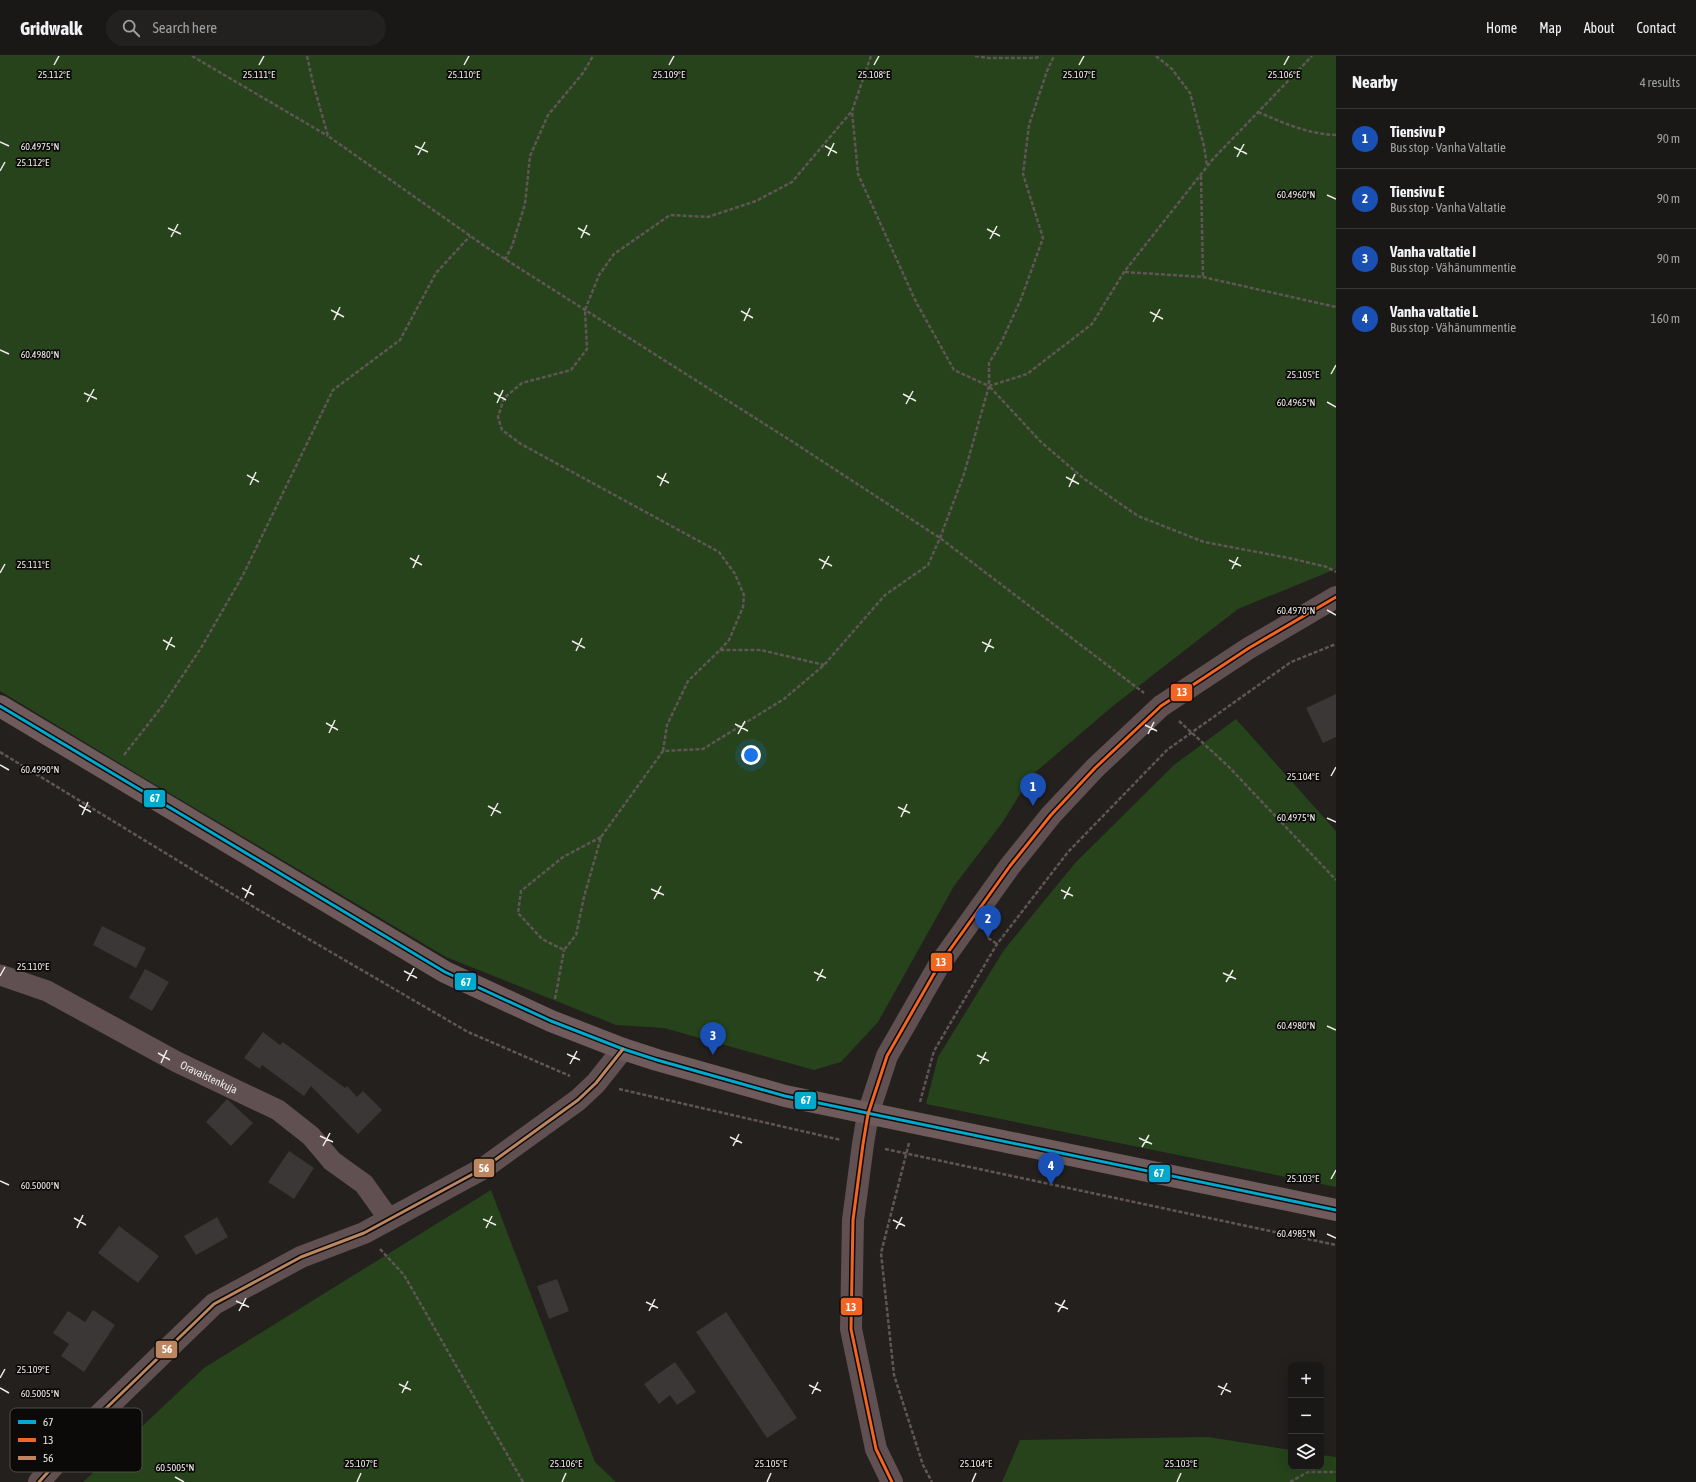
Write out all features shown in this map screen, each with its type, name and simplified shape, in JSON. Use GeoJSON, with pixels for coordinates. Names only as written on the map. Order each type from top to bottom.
{"type":"FeatureCollection","features":[{"type":"Feature","properties":{"kind":"main road"},"geometry":{"type":"LineString","coordinates":[[0,706],[445,972],[551,1021],[623,1049],[785,1096],[914,1124],[1336,1210]]}},
{"type":"Feature","properties":{"kind":"street"},"geometry":{"type":"LineString","coordinates":[[892,1482],[876,1449],[851,1329],[853,1220],[868,1114],[887,1056],[939,965],[1010,866],[1051,815],[1095,768],[1161,706],[1249,648],[1336,597]]}},
{"type":"Feature","properties":{"kind":"street","name":"Oravaistenkuja"},"geometry":{"type":"LineString","coordinates":[[0,975],[47,991],[177,1062],[278,1110],[311,1136],[332,1161],[364,1184],[389,1219]]}},
{"type":"Feature","properties":{"kind":"street"},"geometry":{"type":"LineString","coordinates":[[106,1408],[214,1304],[301,1257],[364,1233],[484,1168],[578,1100],[596,1084],[623,1049]]}},
{"type":"Feature","properties":{"kind":"street"},"geometry":{"type":"LineString","coordinates":[[39,1482],[48,1472]]}},
{"type":"Feature","properties":{"kind":"path"},"geometry":{"type":"LineString","coordinates":[[192,56],[328,136],[505,260],[796,444],[940,538],[1161,706],[1192,732],[1228,766],[1336,880]]}},
{"type":"Feature","properties":{"kind":"path"},"geometry":{"type":"LineString","coordinates":[[308,56],[313,83],[328,136]]}},
{"type":"Feature","properties":{"kind":"path"},"geometry":{"type":"LineString","coordinates":[[505,260],[512,246],[525,204],[530,156],[548,115],[583,73],[592,56]]}},
{"type":"Feature","properties":{"kind":"path"},"geometry":{"type":"LineString","coordinates":[[551,1021],[564,950],[576,935],[584,897],[601,837],[663,751],[667,725],[688,681],[729,640],[742,607],[744,595],[735,574],[719,552],[521,444],[502,430],[498,417],[504,398],[522,383],[571,370],[587,349],[585,310],[599,275],[614,254],[670,214],[708,217],[756,201],[792,182],[852,112],[871,56]]}},
{"type":"Feature","properties":{"kind":"path"},"geometry":{"type":"LineString","coordinates":[[975,56],[989,58],[1035,58],[1041,56]]}},
{"type":"Feature","properties":{"kind":"path"},"geometry":{"type":"LineString","coordinates":[[663,751],[703,749],[784,699],[824,665],[885,595],[928,565],[940,538],[964,474],[990,386],[989,363],[1001,343],[1021,299],[1043,238],[1023,174],[1029,125],[1047,71],[1054,56]]}},
{"type":"Feature","properties":{"kind":"path"},"geometry":{"type":"LineString","coordinates":[[1156,56],[1172,69],[1190,92],[1204,146],[1207,166]]}},
{"type":"Feature","properties":{"kind":"path"},"geometry":{"type":"LineString","coordinates":[[990,386],[1026,374],[1092,324],[1124,272],[1207,166],[1312,56]]}},
{"type":"Feature","properties":{"kind":"path"},"geometry":{"type":"LineString","coordinates":[[852,112],[858,174],[916,302],[954,370],[990,386],[1040,442],[1083,478],[1138,516],[1204,542],[1289,558],[1327,567],[1336,572]]}},
{"type":"Feature","properties":{"kind":"path"},"geometry":{"type":"LineString","coordinates":[[1258,112],[1290,126],[1325,135],[1336,135]]}},
{"type":"Feature","properties":{"kind":"path"},"geometry":{"type":"LineString","coordinates":[[1201,175],[1203,277]]}},
{"type":"Feature","properties":{"kind":"path"},"geometry":{"type":"LineString","coordinates":[[110,773],[163,705],[201,648],[243,575],[333,390],[400,340],[436,273],[470,236]]}},
{"type":"Feature","properties":{"kind":"path"},"geometry":{"type":"LineString","coordinates":[[1124,272],[1203,277],[1336,307]]}},
{"type":"Feature","properties":{"kind":"path"},"geometry":{"type":"LineString","coordinates":[[932,1482],[923,1465],[894,1375],[881,1253],[934,1051],[997,944],[1068,852],[1167,750],[1291,662],[1336,644]]}},
{"type":"Feature","properties":{"kind":"path"},"geometry":{"type":"LineString","coordinates":[[720,650],[762,650],[824,665]]}},
{"type":"Feature","properties":{"kind":"path"},"geometry":{"type":"LineString","coordinates":[[564,950],[542,939],[518,913],[521,891],[563,857],[601,837]]}},
{"type":"Feature","properties":{"kind":"path"},"geometry":{"type":"LineString","coordinates":[[988,938],[997,944]]}},
{"type":"Feature","properties":{"kind":"path"},"geometry":{"type":"LineString","coordinates":[[364,1233],[404,1275],[523,1482]]}},
{"type":"Feature","properties":{"kind":"path"},"geometry":{"type":"LineString","coordinates":[[1290,1482],[1308,1472],[1336,1472]]}},
{"type":"Feature","properties":{"kind":"green space"},"geometry":{"type":"Polygon","coordinates":[[[0,56],[1336,56],[1336,569],[1238,609],[1113,706],[1032,775],[1002,823],[954,886],[878,1022],[841,1062],[814,1070],[664,1028],[616,1025],[446,957],[0,691],[0,56]]]}},
{"type":"Feature","properties":{"kind":"green space"},"geometry":{"type":"Polygon","coordinates":[[[1236,719],[1336,831],[1336,1187],[926,1104],[938,1057],[1004,950],[1076,862],[1174,765],[1236,719]]]}},
{"type":"Feature","properties":{"kind":"green space"},"geometry":{"type":"Polygon","coordinates":[[[491,1190],[595,1462],[616,1482],[83,1482],[94,1472],[142,1472],[142,1426],[204,1368],[491,1190]]]}},
{"type":"Feature","properties":{"kind":"green space"},"geometry":{"type":"Polygon","coordinates":[[[1208,1437],[1288,1450],[1288,1470],[1324,1470],[1324,1455],[1336,1457],[1336,1482],[1002,1482],[1020,1440],[1208,1437]]]}},
{"type":"Feature","properties":{"kind":"building"},"geometry":{"type":"Polygon","coordinates":[[[1336,694],[1336,737],[1323,743],[1306,708],[1336,694]]]}},
{"type":"Feature","properties":{"kind":"building"},"geometry":{"type":"Polygon","coordinates":[[[102,926],[146,948],[136,968],[93,945],[102,926]]]}},
{"type":"Feature","properties":{"kind":"building"},"geometry":{"type":"Polygon","coordinates":[[[145,969],[169,982],[152,1011],[129,998],[145,969]]]}},
{"type":"Feature","properties":{"kind":"building"},"geometry":{"type":"Polygon","coordinates":[[[263,1032],[280,1045],[283,1042],[345,1088],[347,1086],[357,1097],[363,1091],[382,1110],[358,1134],[311,1086],[304,1096],[262,1065],[260,1069],[244,1058],[263,1032]]]}},
{"type":"Feature","properties":{"kind":"building"},"geometry":{"type":"Polygon","coordinates":[[[227,1099],[253,1123],[231,1146],[206,1122],[227,1099]]]}},
{"type":"Feature","properties":{"kind":"building"},"geometry":{"type":"Polygon","coordinates":[[[289,1151],[314,1168],[294,1199],[268,1182],[289,1151]]]}},
{"type":"Feature","properties":{"kind":"building"},"geometry":{"type":"Polygon","coordinates":[[[217,1217],[228,1237],[196,1255],[184,1236],[217,1217]]]}},
{"type":"Feature","properties":{"kind":"building"},"geometry":{"type":"Polygon","coordinates":[[[119,1226],[159,1256],[138,1283],[98,1253],[119,1226]]]}},
{"type":"Feature","properties":{"kind":"building"},"geometry":{"type":"Polygon","coordinates":[[[557,1279],[569,1311],[549,1319],[537,1286],[557,1279]]]}},
{"type":"Feature","properties":{"kind":"building"},"geometry":{"type":"Polygon","coordinates":[[[93,1310],[115,1325],[84,1372],[61,1356],[69,1344],[53,1333],[68,1311],[85,1322],[93,1310]]]}},
{"type":"Feature","properties":{"kind":"building"},"geometry":{"type":"Polygon","coordinates":[[[726,1312],[797,1418],[767,1438],[696,1332],[726,1312]]]}},
{"type":"Feature","properties":{"kind":"building"},"geometry":{"type":"Polygon","coordinates":[[[675,1362],[696,1392],[677,1405],[670,1395],[659,1404],[644,1384],[675,1362]]]}},
{"type":"Feature","properties":{"kind":"transit line","name":"13"},"geometry":{"type":"LineString","coordinates":[[892,1482],[876,1449],[851,1329],[853,1220],[863,1144],[868,1114],[887,1056],[939,965],[1010,866],[1051,815],[1095,768],[1161,706],[1249,648],[1336,597]]}},
{"type":"Feature","properties":{"kind":"transit line","name":"67"},"geometry":{"type":"LineString","coordinates":[[0,706],[445,972],[551,1021],[623,1049],[785,1096],[1336,1210]]}},
{"type":"Feature","properties":{"kind":"transit line","name":"56"},"geometry":{"type":"LineString","coordinates":[[106,1408],[214,1304],[301,1257],[364,1233],[484,1168],[578,1100],[596,1083],[623,1049]]}},
{"type":"Feature","properties":{"kind":"transit line","name":"56"},"geometry":{"type":"LineString","coordinates":[[39,1482],[48,1472]]}},
{"type":"Feature","properties":{"kind":"place","name":"Tiensivu P"},"geometry":{"type":"Point","coordinates":[1033,806]}},
{"type":"Feature","properties":{"kind":"place","name":"Tiensivu E"},"geometry":{"type":"Point","coordinates":[988,938]}},
{"type":"Feature","properties":{"kind":"place","name":"Vanha valtatie I"},"geometry":{"type":"Point","coordinates":[713,1055]}},
{"type":"Feature","properties":{"kind":"place","name":"Vanha valtatie L"},"geometry":{"type":"Point","coordinates":[1051,1185]}}]}
